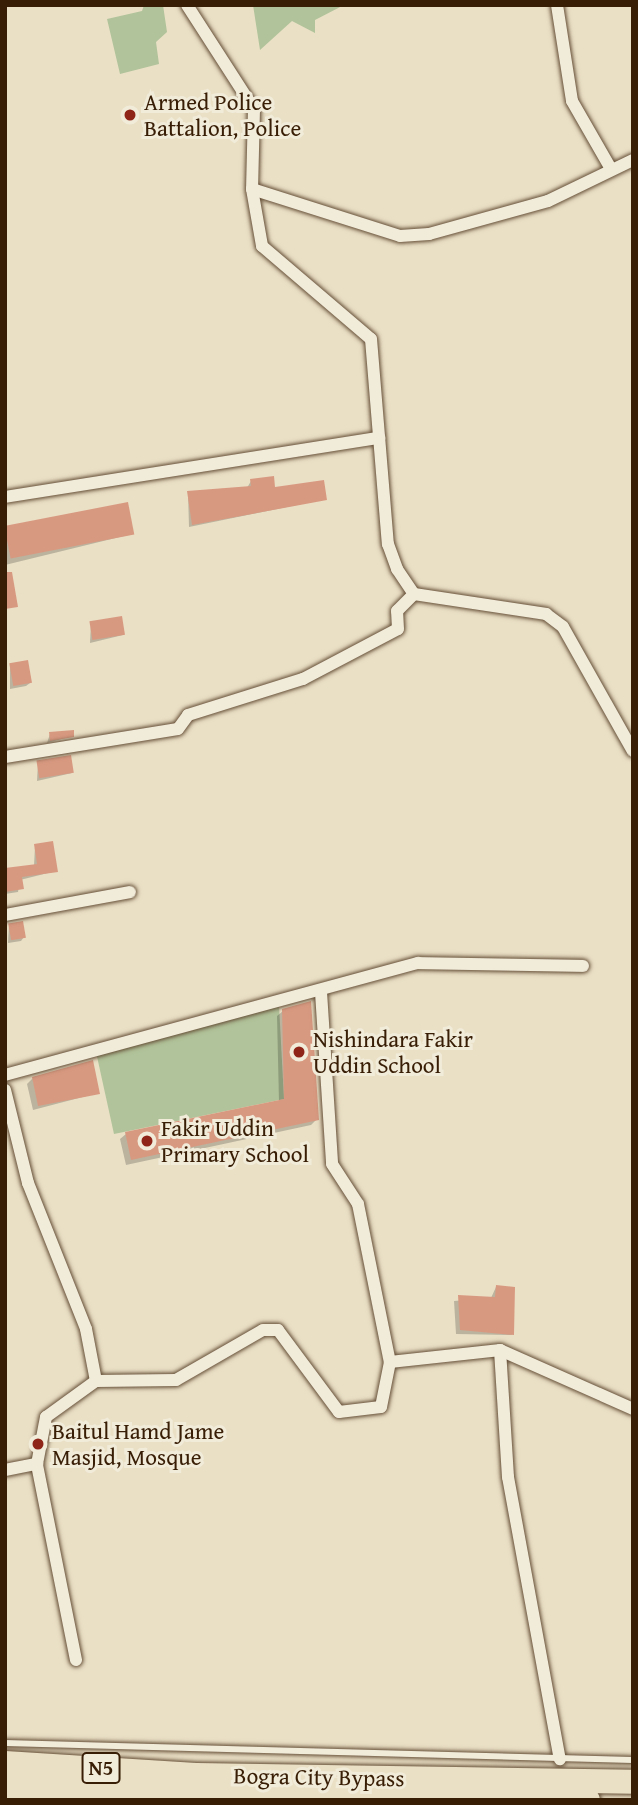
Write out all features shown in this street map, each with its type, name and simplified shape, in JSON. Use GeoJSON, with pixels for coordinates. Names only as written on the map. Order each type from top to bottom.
{"type":"FeatureCollection","features":[{"type":"Feature","properties":{"kind":"highway","name":"Bogra City Bypass"},"geometry":{"type":"LineString","coordinates":[[5,1763],[197,1785],[588,1800]]}},
{"type":"Feature","properties":{"kind":"highway","name":"Bogra City Bypass"},"geometry":{"type":"LineString","coordinates":[[5,1786],[633,1782]]}},
{"type":"Feature","properties":{"kind":"street"},"geometry":{"type":"LineString","coordinates":[[187,5],[254,109],[252,189],[262,246],[371,339],[388,544],[414,594]]}},
{"type":"Feature","properties":{"kind":"street"},"geometry":{"type":"LineString","coordinates":[[556,5],[572,101],[610,167]]}},
{"type":"Feature","properties":{"kind":"street"},"geometry":{"type":"LineString","coordinates":[[252,189],[400,236],[548,201],[610,167],[633,160]]}},
{"type":"Feature","properties":{"kind":"street"},"geometry":{"type":"LineString","coordinates":[[5,497],[379,438]]}},
{"type":"Feature","properties":{"kind":"street"},"geometry":{"type":"LineString","coordinates":[[414,594],[547,614],[562,627],[633,751]]}},
{"type":"Feature","properties":{"kind":"street"},"geometry":{"type":"LineString","coordinates":[[5,757],[177,729],[188,715],[303,679],[398,629],[397,611],[414,594]]}},
{"type":"Feature","properties":{"kind":"street"},"geometry":{"type":"LineString","coordinates":[[5,915],[130,892]]}},
{"type":"Feature","properties":{"kind":"street"},"geometry":{"type":"LineString","coordinates":[[5,1075],[321,992],[418,963],[583,966]]}},
{"type":"Feature","properties":{"kind":"street"},"geometry":{"type":"LineString","coordinates":[[76,1660],[37,1464],[46,1417],[96,1381],[176,1380],[263,1330],[278,1330],[339,1412],[375,1411],[390,1362],[358,1204],[332,1164],[321,992]]}},
{"type":"Feature","properties":{"kind":"street"},"geometry":{"type":"LineString","coordinates":[[5,1090],[33,1195],[86,1329],[96,1381]]}},
{"type":"Feature","properties":{"kind":"street"},"geometry":{"type":"LineString","coordinates":[[390,1362],[500,1350],[633,1409]]}},
{"type":"Feature","properties":{"kind":"street"},"geometry":{"type":"LineString","coordinates":[[500,1350],[508,1477],[560,1759]]}},
{"type":"Feature","properties":{"kind":"street"},"geometry":{"type":"LineString","coordinates":[[5,1470],[37,1464]]}},
{"type":"Feature","properties":{"kind":"lane"},"geometry":{"type":"LineString","coordinates":[[5,1743],[633,1760]]}},
{"type":"Feature","properties":{"kind":"green space"},"geometry":{"type":"Polygon","coordinates":[[[144,5],[163,5],[167,32],[156,42],[159,64],[120,74],[107,19],[142,11],[144,5]]]}},
{"type":"Feature","properties":{"kind":"green space"},"geometry":{"type":"Polygon","coordinates":[[[253,5],[344,5],[315,20],[315,33],[292,21],[260,50],[253,5]]]}},
{"type":"Feature","properties":{"kind":"green space"},"geometry":{"type":"Polygon","coordinates":[[[279,1005],[284,1099],[114,1134],[96,1052],[279,1005]]]}},
{"type":"Feature","properties":{"kind":"building"},"geometry":{"type":"Polygon","coordinates":[[[274,476],[275,487],[324,480],[327,500],[192,525],[187,491],[251,486],[250,479],[274,476]]]}},
{"type":"Feature","properties":{"kind":"building"},"geometry":{"type":"Polygon","coordinates":[[[128,502],[134,534],[11,558],[5,526],[128,502]]]}},
{"type":"Feature","properties":{"kind":"building"},"geometry":{"type":"Polygon","coordinates":[[[5,572],[12,572],[18,607],[5,609],[5,572]]]}},
{"type":"Feature","properties":{"kind":"building"},"geometry":{"type":"Polygon","coordinates":[[[122,616],[125,635],[92,640],[89,621],[122,616]]]}},
{"type":"Feature","properties":{"kind":"building"},"geometry":{"type":"Polygon","coordinates":[[[28,660],[32,683],[13,686],[9,663],[28,660]]]}},
{"type":"Feature","properties":{"kind":"building"},"geometry":{"type":"Polygon","coordinates":[[[74,730],[74,737],[50,741],[49,732],[74,730]]]}},
{"type":"Feature","properties":{"kind":"building"},"geometry":{"type":"Polygon","coordinates":[[[71,755],[74,773],[39,778],[36,760],[71,755]]]}},
{"type":"Feature","properties":{"kind":"building"},"geometry":{"type":"Polygon","coordinates":[[[53,841],[58,872],[22,877],[24,889],[5,892],[5,868],[37,864],[34,844],[53,841]]]}},
{"type":"Feature","properties":{"kind":"building"},"geometry":{"type":"Polygon","coordinates":[[[23,921],[26,938],[11,940],[8,924],[23,921]]]}},
{"type":"Feature","properties":{"kind":"building","name":"Nishindara Fakir Uddin School"},"geometry":{"type":"Polygon","coordinates":[[[311,1001],[319,1120],[131,1160],[125,1132],[284,1099],[282,1009],[311,1001]]]}},
{"type":"Feature","properties":{"kind":"building"},"geometry":{"type":"Polygon","coordinates":[[[93,1060],[100,1094],[38,1106],[32,1077],[93,1060]]]}},
{"type":"Feature","properties":{"kind":"building"},"geometry":{"type":"Polygon","coordinates":[[[496,1285],[515,1287],[514,1335],[460,1330],[458,1295],[495,1297],[496,1285]]]}},
{"type":"Feature","properties":{"kind":"place","name":"Armed Police Battalion, Police"},"geometry":{"type":"Point","coordinates":[130,115]}},
{"type":"Feature","properties":{"kind":"place","name":"Nishindara Fakir Uddin School"},"geometry":{"type":"Point","coordinates":[299,1052]}},
{"type":"Feature","properties":{"kind":"place","name":"Fakir Uddin Primary School"},"geometry":{"type":"Point","coordinates":[147,1141]}},
{"type":"Feature","properties":{"kind":"place","name":"Baitul Hamd Jame Masjid, Mosque"},"geometry":{"type":"Point","coordinates":[38,1444]}}]}
